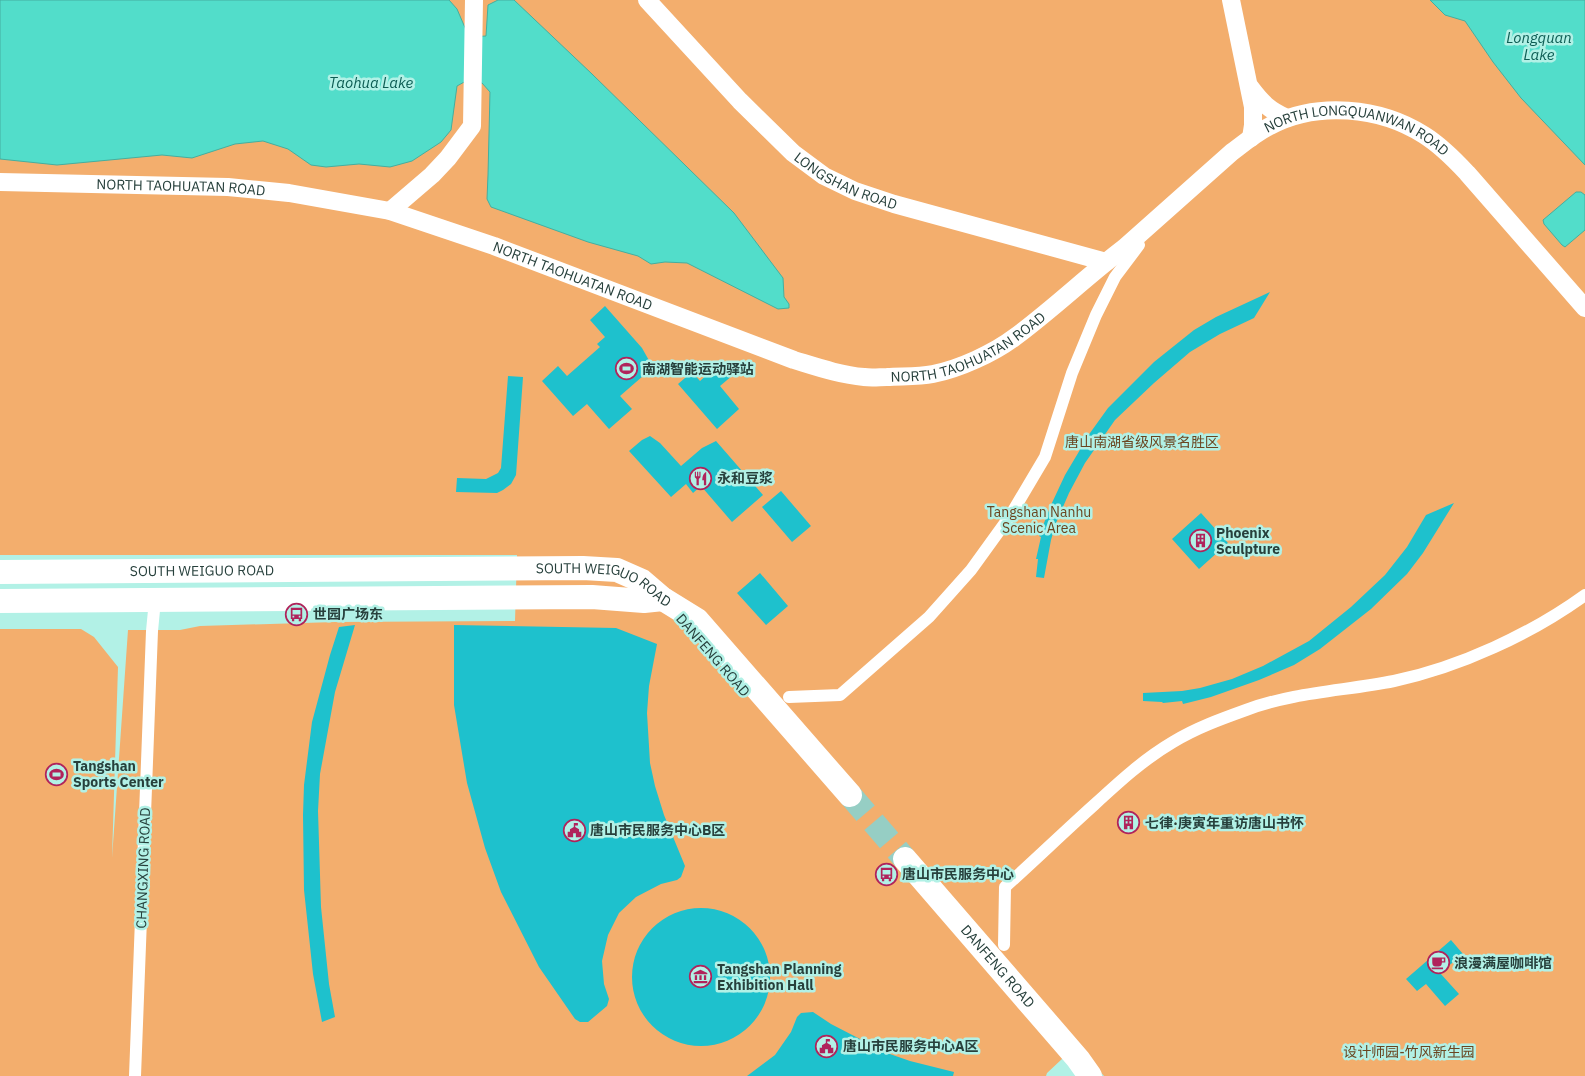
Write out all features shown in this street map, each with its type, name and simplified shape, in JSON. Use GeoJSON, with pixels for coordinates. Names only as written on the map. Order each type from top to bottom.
{"type":"FeatureCollection","features":[{"type":"Feature","properties":{"kind":"main road","name":"SOUTH WEIGUO ROAD"},"geometry":{"type":"LineString","coordinates":[[0,572],[583,568],[617,570],[642,581],[664,599]]}},
{"type":"Feature","properties":{"kind":"main road"},"geometry":{"type":"LineString","coordinates":[[155,600],[157,572]]}},
{"type":"Feature","properties":{"kind":"main road","name":"SOUTH WEIGUO ROAD"},"geometry":{"type":"LineString","coordinates":[[0,601],[592,597],[644,601],[664,599]]}},
{"type":"Feature","properties":{"kind":"main road","name":"DANFENG ROAD"},"geometry":{"type":"LineString","coordinates":[[664,599],[846,800]]}},
{"type":"Feature","properties":{"kind":"main road","name":"DANFENG ROAD"},"geometry":{"type":"LineString","coordinates":[[901,863],[1078,1059],[1080,1074]]}},
{"type":"Feature","properties":{"kind":"street"},"geometry":{"type":"LineString","coordinates":[[390,211],[442,164],[472,126],[474,0]]}},
{"type":"Feature","properties":{"kind":"street","name":"LONGSHAN ROAD"},"geometry":{"type":"LineString","coordinates":[[647,0],[747,108],[793,153],[824,176],[855,191],[894,204],[1106,262]]}},
{"type":"Feature","properties":{"kind":"street"},"geometry":{"type":"LineString","coordinates":[[1231,0],[1253,107],[1251,138]]}},
{"type":"Feature","properties":{"kind":"street"},"geometry":{"type":"LineString","coordinates":[[1247,84],[1262,103],[1272,111],[1287,118]]}},
{"type":"Feature","properties":{"kind":"street","name":"NORTH LONGQUANWAN ROAD"},"geometry":{"type":"LineString","coordinates":[[1106,262],[1232,152],[1251,138],[1287,118],[1342,110],[1385,117],[1405,124],[1425,135],[1447,152],[1467,172],[1585,308]]}},
{"type":"Feature","properties":{"kind":"street","name":"NORTH TAOHUATAN ROAD"},"geometry":{"type":"LineString","coordinates":[[0,182],[228,187],[289,193],[390,211],[494,246],[794,360],[827,370],[865,377],[933,374],[962,365],[986,354],[1014,339],[1106,262]]}},
{"type":"Feature","properties":{"kind":"street"},"geometry":{"type":"LineString","coordinates":[[789,697],[840,695],[929,617],[972,570],[1010,516],[1044,457],[1072,373],[1096,315],[1115,277],[1139,245]]}},
{"type":"Feature","properties":{"kind":"street"},"geometry":{"type":"LineString","coordinates":[[1004,945],[1005,887],[1124,777],[1174,741],[1247,709],[1304,694],[1394,681],[1463,660],[1497,646],[1585,595]]}},
{"type":"Feature","properties":{"kind":"street","name":"CHANGXING ROAD"},"geometry":{"type":"LineString","coordinates":[[135,1076],[155,600]]}},
{"type":"Feature","properties":{"kind":"green space","name":"Tangshan Nanhu Scenic Area"},"geometry":{"type":"Polygon","coordinates":[[[0,0],[1585,0],[1585,1076],[1104,1076],[1077,1045],[1046,1076],[0,1076],[0,629],[81,629],[94,637],[118,667],[112,858],[128,630],[180,630],[200,626],[335,622],[515,621],[517,555],[0,555],[0,0]]]}},
{"type":"Feature","properties":{"kind":"water","name":"Taohua Lake"},"geometry":{"type":"Polygon","coordinates":[[[0,0],[449,0],[457,9],[469,37],[486,36],[488,5],[498,0],[514,0],[734,213],[783,278],[784,297],[789,304],[789,308],[778,309],[687,263],[665,262],[651,264],[638,256],[588,242],[491,207],[487,199],[490,92],[482,83],[466,81],[457,86],[451,130],[441,142],[412,161],[390,167],[359,164],[326,167],[311,165],[288,149],[263,141],[235,144],[192,158],[162,155],[57,165],[0,159],[0,0]]]}},
{"type":"Feature","properties":{"kind":"water","name":"Longquan Lake"},"geometry":{"type":"Polygon","coordinates":[[[1430,0],[1585,0],[1585,165],[1521,98],[1465,21],[1445,15],[1430,0]]]}},
{"type":"Feature","properties":{"kind":"water"},"geometry":{"type":"Polygon","coordinates":[[[1576,192],[1581,192],[1585,195],[1585,230],[1565,247],[1544,224],[1543,220],[1576,192]]]}},
{"type":"Feature","properties":{"kind":"building"},"geometry":{"type":"Polygon","coordinates":[[[1270,292],[1254,318],[1220,334],[1190,352],[1115,420],[1085,463],[1069,493],[1051,540],[1044,578],[1036,577],[1038,559],[1036,559],[1041,537],[1039,536],[1051,505],[1065,475],[1090,433],[1108,408],[1154,362],[1194,330],[1216,317],[1270,292]]]}},
{"type":"Feature","properties":{"kind":"building","name":"南湖智能运动驿站"},"geometry":{"type":"Polygon","coordinates":[[[605,306],[642,348],[651,364],[643,376],[620,396],[632,409],[609,429],[587,404],[573,416],[542,381],[558,366],[567,376],[600,347],[597,344],[605,337],[590,320],[605,306]]]}},
{"type":"Feature","properties":{"kind":"building"},"geometry":{"type":"Polygon","coordinates":[[[721,362],[733,375],[720,386],[739,409],[717,429],[678,384],[692,372],[700,381],[721,362]]]}},
{"type":"Feature","properties":{"kind":"building"},"geometry":{"type":"Polygon","coordinates":[[[508,376],[523,377],[516,475],[511,484],[497,493],[456,492],[457,478],[486,479],[498,473],[501,468],[508,376]]]}},
{"type":"Feature","properties":{"kind":"building","name":"永和豆浆"},"geometry":{"type":"Polygon","coordinates":[[[650,436],[660,443],[681,466],[702,448],[716,441],[763,495],[732,522],[701,486],[693,493],[686,484],[671,497],[629,451],[650,436]]]}},
{"type":"Feature","properties":{"kind":"building"},"geometry":{"type":"Polygon","coordinates":[[[781,491],[811,526],[792,542],[762,507],[781,491]]]}},
{"type":"Feature","properties":{"kind":"building"},"geometry":{"type":"Polygon","coordinates":[[[1454,503],[1423,553],[1407,574],[1371,609],[1320,649],[1294,665],[1211,697],[1183,704],[1182,701],[1163,703],[1143,701],[1143,693],[1182,691],[1232,679],[1263,666],[1309,641],[1351,607],[1385,575],[1407,547],[1426,515],[1454,503]]]}},
{"type":"Feature","properties":{"kind":"building","name":"Phoenix Sculpture"},"geometry":{"type":"Polygon","coordinates":[[[1201,513],[1228,543],[1199,569],[1172,539],[1201,513]]]}},
{"type":"Feature","properties":{"kind":"building"},"geometry":{"type":"Polygon","coordinates":[[[760,573],[788,606],[766,625],[737,593],[760,573]]]}},
{"type":"Feature","properties":{"kind":"building"},"geometry":{"type":"Polygon","coordinates":[[[355,625],[335,692],[320,774],[318,811],[321,907],[329,984],[335,1017],[322,1022],[313,974],[304,890],[304,785],[312,722],[330,655],[339,627],[355,625]]]}},
{"type":"Feature","properties":{"kind":"building","name":"唐山市民服务中心B区"},"geometry":{"type":"Polygon","coordinates":[[[454,625],[616,628],[657,644],[649,686],[647,713],[650,763],[664,815],[685,866],[681,877],[677,880],[661,884],[636,897],[619,913],[608,935],[602,961],[604,984],[609,999],[607,1006],[588,1022],[580,1022],[575,1019],[539,967],[501,892],[485,848],[467,783],[454,705],[454,625]]]}},
{"type":"Feature","properties":{"kind":"building","name":"Tangshan Planning Exhibition Hall"},"geometry":{"type":"Polygon","coordinates":[[[701,908],[727,914],[750,928],[764,951],[770,977],[764,1003],[750,1026],[727,1040],[701,1046],[675,1040],[652,1026],[638,1003],[632,977],[638,951],[652,928],[675,914],[701,908]]]}},
{"type":"Feature","properties":{"kind":"building","name":"浪漫满屋咖啡馆"},"geometry":{"type":"Polygon","coordinates":[[[1451,940],[1463,954],[1440,973],[1459,994],[1445,1006],[1426,984],[1417,991],[1406,979],[1451,940]]]}},
{"type":"Feature","properties":{"kind":"building","name":"唐山市民服务中心A区"},"geometry":{"type":"Polygon","coordinates":[[[813,1012],[831,1024],[887,1053],[954,1072],[953,1076],[747,1076],[775,1055],[801,1013],[813,1012]]]}},
{"type":"Feature","properties":{"kind":"tunnel"},"geometry":{"type":"LineString","coordinates":[[850,795],[905,859]]}},
{"type":"Feature","properties":{"kind":"place","name":"南湖智能运动驿站"},"geometry":{"type":"Point","coordinates":[626,369]}},
{"type":"Feature","properties":{"kind":"place","name":"永和豆浆"},"geometry":{"type":"Point","coordinates":[701,478]}},
{"type":"Feature","properties":{"kind":"place","name":"Phoenix Sculpture"},"geometry":{"type":"Point","coordinates":[1200,541]}},
{"type":"Feature","properties":{"kind":"place","name":"世园广场东"},"geometry":{"type":"Point","coordinates":[297,614]}},
{"type":"Feature","properties":{"kind":"place","name":"Tangshan Sports Center"},"geometry":{"type":"Point","coordinates":[57,774]}},
{"type":"Feature","properties":{"kind":"place","name":"七律·庚寅年重访唐山书怀"},"geometry":{"type":"Point","coordinates":[1129,823]}},
{"type":"Feature","properties":{"kind":"place","name":"唐山市民服务中心B区"},"geometry":{"type":"Point","coordinates":[574,830]}},
{"type":"Feature","properties":{"kind":"place","name":"唐山市民服务中心"},"geometry":{"type":"Point","coordinates":[886,874]}},
{"type":"Feature","properties":{"kind":"place","name":"浪漫满屋咖啡馆"},"geometry":{"type":"Point","coordinates":[1438,963]}},
{"type":"Feature","properties":{"kind":"place","name":"Tangshan Planning Exhibition Hall"},"geometry":{"type":"Point","coordinates":[701,977]}},
{"type":"Feature","properties":{"kind":"place","name":"唐山市民服务中心A区"},"geometry":{"type":"Point","coordinates":[827,1046]}},
{"type":"Feature","properties":{"kind":"park label","name":"唐山南湖省级风景名胜区"},"geometry":{"type":"Point","coordinates":[1142,442]}},
{"type":"Feature","properties":{"kind":"park label","name":"设计师园-竹风新生园"},"geometry":{"type":"Point","coordinates":[1409,1052]}}]}
